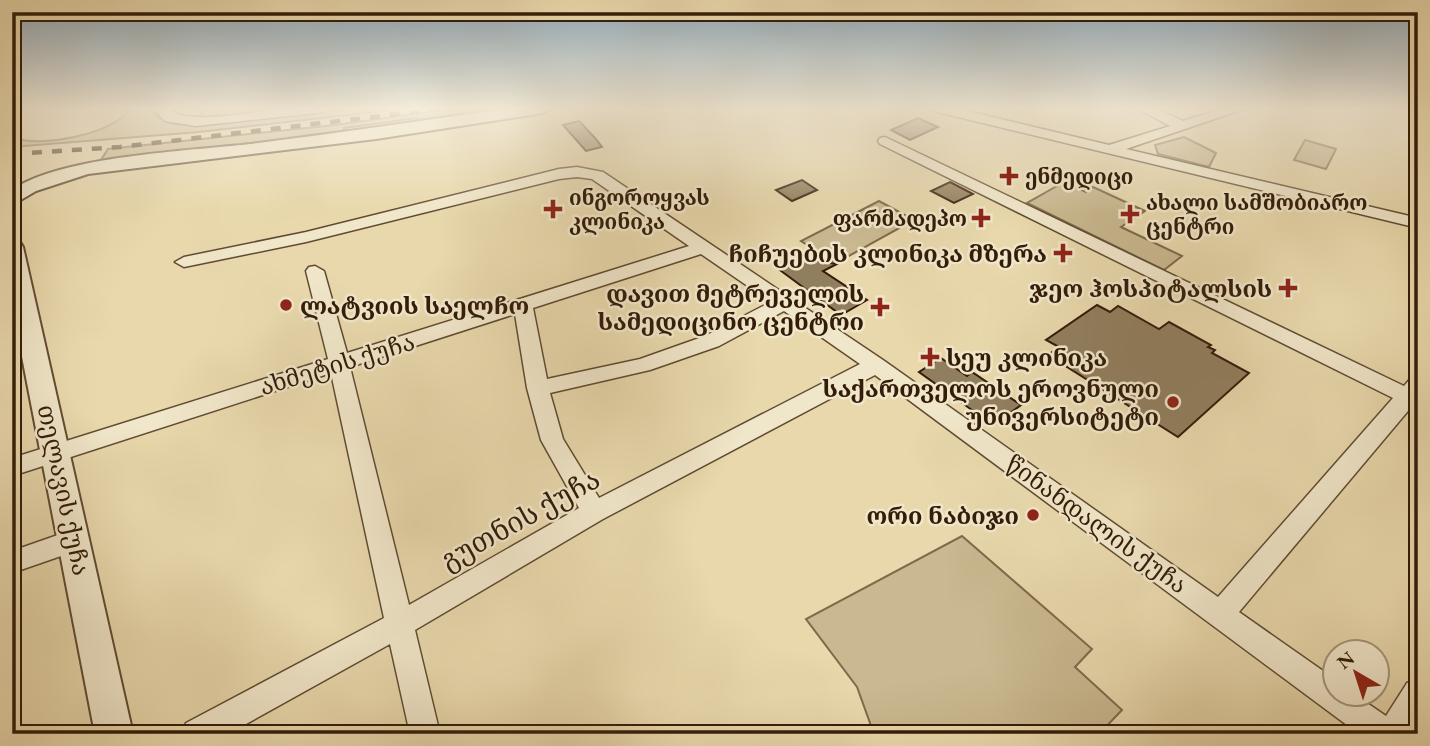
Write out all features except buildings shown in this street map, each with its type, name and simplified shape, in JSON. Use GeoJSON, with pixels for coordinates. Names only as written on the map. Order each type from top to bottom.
{"type":"FeatureCollection","features":[{"type":"Feature","properties":{"kind":"street"},"geometry":{"type":"LineString","coordinates":[[12,199],[29,187],[86,169],[303,143]]}},
{"type":"Feature","properties":{"kind":"street"},"geometry":{"type":"LineString","coordinates":[[889,143],[1412,390],[1220,614]]}},
{"type":"Feature","properties":{"kind":"street"},"geometry":{"type":"LineString","coordinates":[[1079,143],[1418,223]]}},
{"type":"Feature","properties":{"kind":"street"},"geometry":{"type":"LineString","coordinates":[[1108,150],[1130,143]]}},
{"type":"Feature","properties":{"kind":"street","name":"წინანდალის ქუჩა"},"geometry":{"type":"LineString","coordinates":[[184,262],[306,237],[526,181],[577,172],[597,175],[670,222],[701,248],[786,302],[876,365],[1385,734]]}},
{"type":"Feature","properties":{"kind":"street","name":"ახმეტის ქუჩა"},"geometry":{"type":"LineString","coordinates":[[12,467],[701,248]]}},
{"type":"Feature","properties":{"kind":"street","name":"თელავის ქუჩა"},"geometry":{"type":"LineString","coordinates":[[13,257],[114,734]]}},
{"type":"Feature","properties":{"kind":"street"},"geometry":{"type":"LineString","coordinates":[[315,271],[340,363],[425,734]]}},
{"type":"Feature","properties":{"kind":"street"},"geometry":{"type":"LineString","coordinates":[[538,388],[643,365],[712,341],[786,302]]}},
{"type":"Feature","properties":{"kind":"street"},"geometry":{"type":"LineString","coordinates":[[523,306],[538,388],[552,440],[594,512]]}},
{"type":"Feature","properties":{"kind":"street","name":"გუთნის ქუჩა"},"geometry":{"type":"LineString","coordinates":[[197,734],[400,624],[594,512],[876,365]]}},
{"type":"Feature","properties":{"kind":"street"},"geometry":{"type":"LineString","coordinates":[[12,562],[75,540]]}},
{"type":"Feature","properties":{"kind":"street"},"geometry":{"type":"LineString","coordinates":[[1392,734],[1418,693]]}},
{"type":"Feature","properties":{"kind":"shaded area"},"geometry":{"type":"Polygon","coordinates":[[[12,143],[64,143],[12,147],[12,143]]]}},
{"type":"Feature","properties":{"kind":"shaded area"},"geometry":{"type":"Polygon","coordinates":[[[167,143],[281,143],[97,166],[108,149],[167,143]]]}},
{"type":"Feature","properties":{"kind":"shaded area"},"geometry":{"type":"Polygon","coordinates":[[[1196,143],[1216,153],[1209,167],[1158,154],[1155,145],[1196,143]]]}},
{"type":"Feature","properties":{"kind":"shaded area"},"geometry":{"type":"Polygon","coordinates":[[[1303,143],[1336,149],[1326,169],[1294,160],[1303,143]]]}},
{"type":"Feature","properties":{"kind":"shaded area"},"geometry":{"type":"Polygon","coordinates":[[[1064,182],[1086,192],[1093,187],[1145,211],[1121,227],[1182,256],[1164,270],[1027,203],[1064,182]]]}},
{"type":"Feature","properties":{"kind":"shaded area"},"geometry":{"type":"Polygon","coordinates":[[[879,201],[914,220],[836,263],[801,241],[879,201]]]}},
{"type":"Feature","properties":{"kind":"shaded area"},"geometry":{"type":"Polygon","coordinates":[[[962,536],[1092,649],[1075,667],[1122,710],[1099,734],[874,734],[857,687],[806,619],[962,536]]]}},
{"type":"Feature","properties":{"kind":"railway"},"geometry":{"type":"LineString","coordinates":[[12,154],[155,143]]}},
{"type":"Feature","properties":{"kind":"place","name":"ენმედიცი"},"geometry":{"type":"Point","coordinates":[1009,176]}},
{"type":"Feature","properties":{"kind":"place","name":"ინგოროყვას კლინიკა"},"geometry":{"type":"Point","coordinates":[553,209]}},
{"type":"Feature","properties":{"kind":"place","name":"ახალი სამშობიარო ცენტრი"},"geometry":{"type":"Point","coordinates":[1130,214]}},
{"type":"Feature","properties":{"kind":"place","name":"ფარმადეპო"},"geometry":{"type":"Point","coordinates":[981,218]}},
{"type":"Feature","properties":{"kind":"place","name":"ჩიჩუების კლინიკა მზერა"},"geometry":{"type":"Point","coordinates":[1063,253]}},
{"type":"Feature","properties":{"kind":"place","name":"ჯეო ჰოსპიტალსის"},"geometry":{"type":"Point","coordinates":[1288,288]}},
{"type":"Feature","properties":{"kind":"place","name":"ლატვიის საელჩო"},"geometry":{"type":"Point","coordinates":[286,305]}},
{"type":"Feature","properties":{"kind":"place","name":"დავით მეტრეველის სამედიცინო ცენტრი"},"geometry":{"type":"Point","coordinates":[880,307]}},
{"type":"Feature","properties":{"kind":"place","name":"სეუ კლინიკა"},"geometry":{"type":"Point","coordinates":[930,357]}},
{"type":"Feature","properties":{"kind":"place","name":"საქართველოს ეროვნული უნივერსიტეტი"},"geometry":{"type":"Point","coordinates":[1173,402]}},
{"type":"Feature","properties":{"kind":"place","name":"ორი ნაბიჯი"},"geometry":{"type":"Point","coordinates":[1033,515]}}]}
